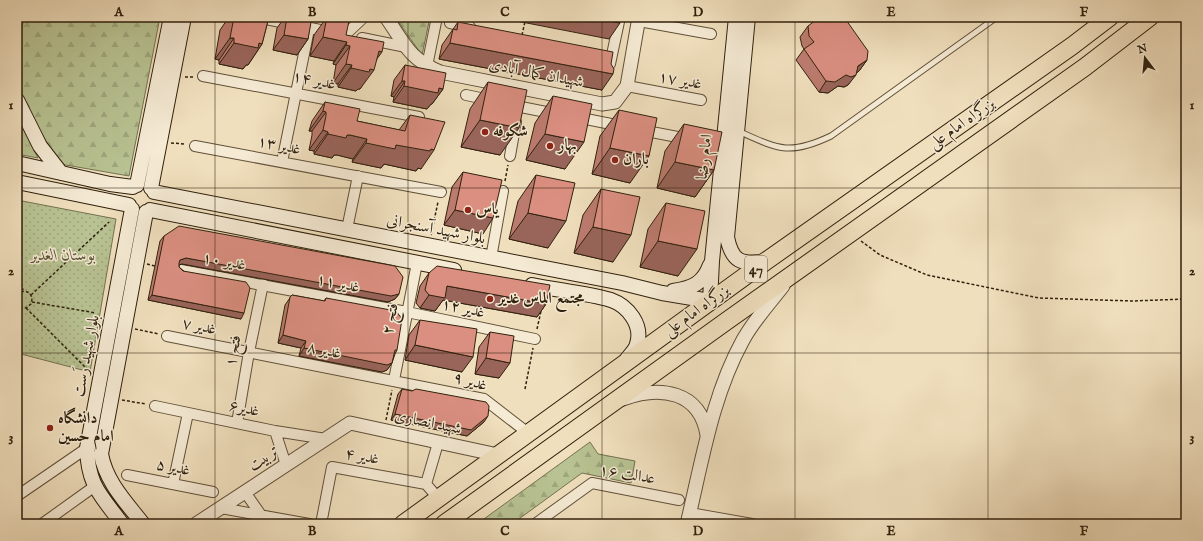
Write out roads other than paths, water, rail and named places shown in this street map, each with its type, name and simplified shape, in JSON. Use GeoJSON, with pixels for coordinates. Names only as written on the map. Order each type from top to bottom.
{"type":"FeatureCollection","features":[{"type":"Feature","properties":{"kind":"highway","name":"بزرگراه امام علی"},"geometry":{"type":"LineString","coordinates":[[403,524],[710,301],[1072,46],[1110,17]]}},
{"type":"Feature","properties":{"kind":"highway","name":"بزرگراه امام علی"},"geometry":{"type":"LineString","coordinates":[[444,524],[1085,67],[1150,17]]}},
{"type":"Feature","properties":{"kind":"main road"},"geometry":{"type":"LineString","coordinates":[[130,207],[127,196],[135,186],[171,17]]}},
{"type":"Feature","properties":{"kind":"main road"},"geometry":{"type":"LineString","coordinates":[[148,211],[156,202],[153,190],[160,141],[184,17]]}},
{"type":"Feature","properties":{"kind":"main road","name":"امام رضا"},"geometry":{"type":"LineString","coordinates":[[736,17],[721,223],[730,249],[736,258],[747,263],[766,261]]}},
{"type":"Feature","properties":{"kind":"main road","name":"امام رضا"},"geometry":{"type":"LineString","coordinates":[[710,301],[712,261],[721,223],[737,131],[748,17]]}},
{"type":"Feature","properties":{"kind":"main road"},"geometry":{"type":"LineString","coordinates":[[17,100],[40,146],[61,174]]}},
{"type":"Feature","properties":{"kind":"main road"},"geometry":{"type":"LineString","coordinates":[[17,163],[110,184],[135,186],[147,185],[153,190]]}},
{"type":"Feature","properties":{"kind":"main road"},"geometry":{"type":"LineString","coordinates":[[17,182],[112,202],[130,207],[141,213],[148,211],[470,273]]}},
{"type":"Feature","properties":{"kind":"main road"},"geometry":{"type":"LineString","coordinates":[[110,184],[117,188],[118,192],[118,196],[112,202]]}},
{"type":"Feature","properties":{"kind":"main road","name":"بلوار شهید آسنجرانی"},"geometry":{"type":"LineString","coordinates":[[153,190],[429,246],[622,283],[662,293],[710,301]]}},
{"type":"Feature","properties":{"kind":"main road","name":"بلوار شهید رَست"},"geometry":{"type":"LineString","coordinates":[[122,524],[95,486],[87,467],[87,448],[130,207]]}},
{"type":"Feature","properties":{"kind":"main road","name":"بلوار شهید رَست"},"geometry":{"type":"LineString","coordinates":[[143,524],[116,489],[104,468],[102,454],[137,262],[148,211]]}},
{"type":"Feature","properties":{"kind":"main road"},"geometry":{"type":"LineString","coordinates":[[662,293],[690,288],[696,285],[706,275],[712,261]]}},
{"type":"Feature","properties":{"kind":"main road"},"geometry":{"type":"LineString","coordinates":[[515,282],[612,301],[622,300],[628,295],[628,290],[622,283]]}},
{"type":"Feature","properties":{"kind":"main road"},"geometry":{"type":"LineString","coordinates":[[612,301],[629,311],[636,325],[637,345],[625,363]]}},
{"type":"Feature","properties":{"kind":"street"},"geometry":{"type":"LineString","coordinates":[[256,17],[406,47]]}},
{"type":"Feature","properties":{"kind":"street"},"geometry":{"type":"LineString","coordinates":[[345,35],[364,17]]}},
{"type":"Feature","properties":{"kind":"street","name":"شهیدان کمال آبادی"},"geometry":{"type":"LineString","coordinates":[[386,17],[406,47],[420,63],[440,72],[602,104],[615,102],[627,86],[639,19]]}},
{"type":"Feature","properties":{"kind":"street"},"geometry":{"type":"LineString","coordinates":[[427,66],[437,17]]}},
{"type":"Feature","properties":{"kind":"street"},"geometry":{"type":"LineString","coordinates":[[608,74],[608,55],[620,17]]}},
{"type":"Feature","properties":{"kind":"street"},"geometry":{"type":"LineString","coordinates":[[639,19],[712,34]]}},
{"type":"Feature","properties":{"kind":"street"},"geometry":{"type":"LineString","coordinates":[[450,22],[479,28]]}},
{"type":"Feature","properties":{"kind":"street"},"geometry":{"type":"LineString","coordinates":[[282,162],[309,28]]}},
{"type":"Feature","properties":{"kind":"street","name":"غدیر ۱۴"},"geometry":{"type":"LineString","coordinates":[[203,76],[296,92],[419,117]]}},
{"type":"Feature","properties":{"kind":"street","name":"غدیر ۱۷"},"geometry":{"type":"LineString","coordinates":[[627,86],[701,100]]}},
{"type":"Feature","properties":{"kind":"street"},"geometry":{"type":"LineString","coordinates":[[510,156],[522,88]]}},
{"type":"Feature","properties":{"kind":"street"},"geometry":{"type":"LineString","coordinates":[[466,95],[699,141]]}},
{"type":"Feature","properties":{"kind":"street","name":"غدیر ۱۳"},"geometry":{"type":"LineString","coordinates":[[195,146],[441,192]]}},
{"type":"Feature","properties":{"kind":"street"},"geometry":{"type":"LineString","coordinates":[[347,229],[358,176]]}},
{"type":"Feature","properties":{"kind":"street"},"geometry":{"type":"LineString","coordinates":[[491,258],[503,191]]}},
{"type":"Feature","properties":{"kind":"street","name":"فتح ۲"},"geometry":{"type":"LineString","coordinates":[[394,380],[417,263]]}},
{"type":"Feature","properties":{"kind":"street","name":"غدیر ۱۰"},"geometry":{"type":"LineString","coordinates":[[181,270],[263,284]]}},
{"type":"Feature","properties":{"kind":"street"},"geometry":{"type":"LineString","coordinates":[[752,524],[688,518],[712,418],[735,356],[762,310],[793,274]]}},
{"type":"Feature","properties":{"kind":"street","name":"غدیر ۱۱"},"geometry":{"type":"LineString","coordinates":[[263,284],[407,312]]}},
{"type":"Feature","properties":{"kind":"street","name":"فتح ۱"},"geometry":{"type":"LineString","coordinates":[[237,423],[249,352],[263,284]]}},
{"type":"Feature","properties":{"kind":"street","name":"غدیر ۱۲"},"geometry":{"type":"LineString","coordinates":[[407,312],[535,339]]}},
{"type":"Feature","properties":{"kind":"street","name":"غدیر ۷"},"geometry":{"type":"LineString","coordinates":[[167,336],[249,352]]}},
{"type":"Feature","properties":{"kind":"street","name":"غدیر ۸"},"geometry":{"type":"LineString","coordinates":[[249,352],[394,380]]}},
{"type":"Feature","properties":{"kind":"street","name":"غدیر ۹"},"geometry":{"type":"LineString","coordinates":[[394,380],[484,399],[528,433]]}},
{"type":"Feature","properties":{"kind":"street"},"geometry":{"type":"LineString","coordinates":[[614,402],[630,396],[653,393],[664,393],[684,398],[701,413],[707,439]]}},
{"type":"Feature","properties":{"kind":"street","name":"غدیر۶"},"geometry":{"type":"LineString","coordinates":[[155,406],[275,431],[326,439]]}},
{"type":"Feature","properties":{"kind":"street"},"geometry":{"type":"LineString","coordinates":[[173,484],[188,413]]}},
{"type":"Feature","properties":{"kind":"street","name":"شهید انصاری"},"geometry":{"type":"LineString","coordinates":[[350,423],[498,455]]}},
{"type":"Feature","properties":{"kind":"street","name":"تربیت"},"geometry":{"type":"LineString","coordinates":[[196,524],[350,423]]}},
{"type":"Feature","properties":{"kind":"street"},"geometry":{"type":"LineString","coordinates":[[275,431],[286,465]]}},
{"type":"Feature","properties":{"kind":"street"},"geometry":{"type":"LineString","coordinates":[[438,443],[426,484],[438,498]]}},
{"type":"Feature","properties":{"kind":"street"},"geometry":{"type":"LineString","coordinates":[[17,496],[87,448]]}},
{"type":"Feature","properties":{"kind":"street","name":"غدیر ۴"},"geometry":{"type":"LineString","coordinates":[[321,524],[332,467],[426,484]]}},
{"type":"Feature","properties":{"kind":"street","name":"غدیر ۵"},"geometry":{"type":"LineString","coordinates":[[127,474],[213,492]]}},
{"type":"Feature","properties":{"kind":"street","name":"عدالت ۱۶"},"geometry":{"type":"LineString","coordinates":[[535,524],[592,483],[679,500]]}},
{"type":"Feature","properties":{"kind":"street"},"geometry":{"type":"LineString","coordinates":[[42,524],[95,486]]}},
{"type":"Feature","properties":{"kind":"street"},"geometry":{"type":"LineString","coordinates":[[245,492],[261,515]]}},
{"type":"Feature","properties":{"kind":"street"},"geometry":{"type":"LineString","coordinates":[[221,508],[309,524]]}},
{"type":"Feature","properties":{"kind":"lane"},"geometry":{"type":"LineString","coordinates":[[737,131],[782,148],[809,146],[831,136],[997,17]]}},
{"type":"Feature","properties":{"kind":"place","name":"شکوفه"},"geometry":{"type":"Point","coordinates":[485,132]}},
{"type":"Feature","properties":{"kind":"place","name":"بهار"},"geometry":{"type":"Point","coordinates":[550,146]}},
{"type":"Feature","properties":{"kind":"place","name":"باران"},"geometry":{"type":"Point","coordinates":[615,160]}},
{"type":"Feature","properties":{"kind":"place","name":"یاس"},"geometry":{"type":"Point","coordinates":[468,210]}},
{"type":"Feature","properties":{"kind":"place","name":"مجتمع الماس غدیر"},"geometry":{"type":"Point","coordinates":[490,299]}},
{"type":"Feature","properties":{"kind":"place","name":"دانشگاه امام حسین"},"geometry":{"type":"Point","coordinates":[50,428]}},
{"type":"Feature","properties":{"kind":"park label","name":"بوستان الغدیر"},"geometry":{"type":"Point","coordinates":[63,256]}}]}
